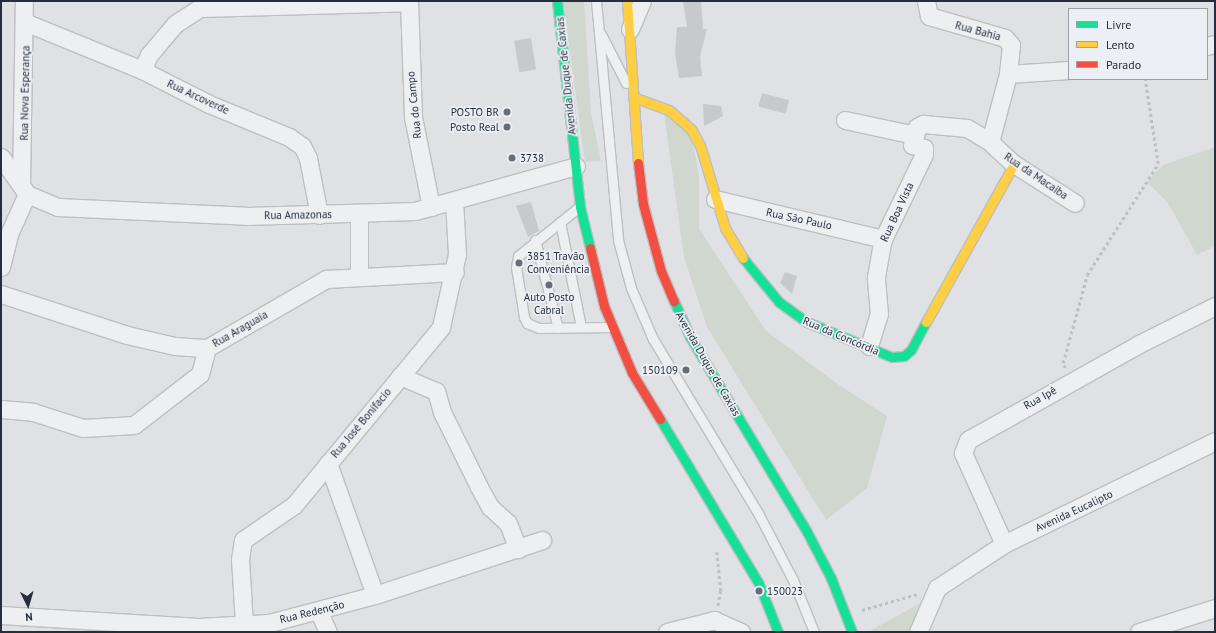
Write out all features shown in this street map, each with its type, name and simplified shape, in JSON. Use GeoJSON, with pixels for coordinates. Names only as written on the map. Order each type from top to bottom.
{"type":"FeatureCollection","features":[{"type":"Feature","properties":{"kind":"main road","name":"Avenida Duque de Caxias"},"geometry":{"type":"LineString","coordinates":[[557,1],[580,206],[590,257],[612,327],[632,373],[759,584],[778,632]]}},
{"type":"Feature","properties":{"kind":"main road","name":"Avenida Duque de Caxias"},"geometry":{"type":"LineString","coordinates":[[627,1],[633,97],[644,204],[671,299],[781,484],[853,631]]}},
{"type":"Feature","properties":{"kind":"main road","name":"Rua da Concórdia"},"geometry":{"type":"LineString","coordinates":[[633,97],[669,110],[691,129],[700,145],[715,199],[725,228],[739,253],[779,302],[807,322],[869,346],[892,357],[904,356],[911,350],[1014,164]]}},
{"type":"Feature","properties":{"kind":"street","name":"Rua Nova Esperança"},"geometry":{"type":"LineString","coordinates":[[1,267],[9,234],[24,189],[27,23],[24,1]]}},
{"type":"Feature","properties":{"kind":"street"},"geometry":{"type":"LineString","coordinates":[[142,70],[156,45],[193,10],[271,4],[409,1]]}},
{"type":"Feature","properties":{"kind":"street","name":"Rua do Campo"},"geometry":{"type":"LineString","coordinates":[[409,1],[413,117],[431,207]]}},
{"type":"Feature","properties":{"kind":"street"},"geometry":{"type":"LineString","coordinates":[[629,31],[642,1]]}},
{"type":"Feature","properties":{"kind":"street","name":"Rua Bahia"},"geometry":{"type":"LineString","coordinates":[[926,1],[929,16],[1009,41],[1012,51],[1008,74],[990,142]]}},
{"type":"Feature","properties":{"kind":"street","name":"Rua Arcoverde"},"geometry":{"type":"LineString","coordinates":[[27,23],[142,70],[302,146],[308,158],[319,215]]}},
{"type":"Feature","properties":{"kind":"street"},"geometry":{"type":"LineString","coordinates":[[1008,74],[1068,70]]}},
{"type":"Feature","properties":{"kind":"street"},"geometry":{"type":"LineString","coordinates":[[845,120],[915,135]]}},
{"type":"Feature","properties":{"kind":"street","name":"Rua da Macaiba"},"geometry":{"type":"LineString","coordinates":[[915,135],[919,125],[936,123],[967,128],[990,142],[1014,164],[1075,203]]}},
{"type":"Feature","properties":{"kind":"street","name":"Rua Boa Vista"},"geometry":{"type":"LineString","coordinates":[[869,346],[878,314],[876,277],[882,239],[924,154],[924,148],[912,145],[915,135]]}},
{"type":"Feature","properties":{"kind":"street"},"geometry":{"type":"LineString","coordinates":[[1,157],[24,189]]}},
{"type":"Feature","properties":{"kind":"street","name":"Rua Amazonas"},"geometry":{"type":"LineString","coordinates":[[24,189],[58,207],[246,216],[319,215],[431,207],[454,202],[576,166]]}},
{"type":"Feature","properties":{"kind":"street","name":"Rua São Paulo"},"geometry":{"type":"LineString","coordinates":[[715,199],[882,239]]}},
{"type":"Feature","properties":{"kind":"street","name":"Rua José Bonifacio"},"geometry":{"type":"LineString","coordinates":[[244,624],[240,559],[244,540],[294,505],[441,327],[455,272],[454,202]]}},
{"type":"Feature","properties":{"kind":"street"},"geometry":{"type":"LineString","coordinates":[[359,213],[359,276]]}},
{"type":"Feature","properties":{"kind":"street","name":"Rua Araguaia"},"geometry":{"type":"LineString","coordinates":[[1,294],[128,335],[175,346],[207,348],[326,279],[359,276],[455,272]]}},
{"type":"Feature","properties":{"kind":"street","name":"Rua Ipê"},"geometry":{"type":"LineString","coordinates":[[1004,544],[963,453],[965,444],[983,430],[1071,381],[1215,306]]}},
{"type":"Feature","properties":{"kind":"street"},"geometry":{"type":"LineString","coordinates":[[1,409],[33,412],[83,428],[134,425],[200,374],[207,348]]}},
{"type":"Feature","properties":{"kind":"street"},"geometry":{"type":"LineString","coordinates":[[400,376],[436,391],[442,412],[479,487],[490,507],[508,524],[518,549]]}},
{"type":"Feature","properties":{"kind":"street","name":"Avenida Eucalipto"},"geometry":{"type":"LineString","coordinates":[[937,588],[1004,544],[1215,441]]}},
{"type":"Feature","properties":{"kind":"street"},"geometry":{"type":"LineString","coordinates":[[328,463],[375,595]]}},
{"type":"Feature","properties":{"kind":"street","name":"Rua Redenção"},"geometry":{"type":"LineString","coordinates":[[1,615],[199,629],[244,624],[319,612],[542,540]]}},
{"type":"Feature","properties":{"kind":"street"},"geometry":{"type":"LineString","coordinates":[[918,632],[937,588]]}},
{"type":"Feature","properties":{"kind":"street"},"geometry":{"type":"LineString","coordinates":[[1139,632],[1215,608]]}},
{"type":"Feature","properties":{"kind":"street"},"geometry":{"type":"LineString","coordinates":[[319,612],[328,632]]}},
{"type":"Feature","properties":{"kind":"street"},"geometry":{"type":"LineString","coordinates":[[666,632],[714,620],[741,632]]}},
{"type":"Feature","properties":{"kind":"lane"},"geometry":{"type":"LineString","coordinates":[[596,1],[618,240],[631,288],[653,339],[765,527],[793,580],[814,632]]}},
{"type":"Feature","properties":{"kind":"lane"},"geometry":{"type":"LineString","coordinates":[[598,28],[633,97]]}},
{"type":"Feature","properties":{"kind":"lane"},"geometry":{"type":"LineString","coordinates":[[580,206],[522,251],[517,261],[524,317],[531,326],[558,328],[612,327]]}},
{"type":"Feature","properties":{"kind":"lane"},"geometry":{"type":"LineString","coordinates":[[560,222],[581,327]]}},
{"type":"Feature","properties":{"kind":"lane"},"geometry":{"type":"LineString","coordinates":[[535,240],[558,328]]}},
{"type":"Feature","properties":{"kind":"path"},"geometry":{"type":"LineString","coordinates":[[1071,381],[1063,363],[1087,275],[1158,164],[1145,80]]}},
{"type":"Feature","properties":{"kind":"path"},"geometry":{"type":"LineString","coordinates":[[846,614],[937,588]]}},
{"type":"Feature","properties":{"kind":"shaded area"},"geometry":{"type":"Polygon","coordinates":[[[563,1],[584,1],[591,113],[601,161],[585,162],[563,1]]]}},
{"type":"Feature","properties":{"kind":"shaded area"},"geometry":{"type":"Polygon","coordinates":[[[664,113],[688,117],[699,176],[699,229],[766,331],[839,385],[887,416],[867,488],[826,520],[707,327],[684,257],[664,113]]]}},
{"type":"Feature","properties":{"kind":"shaded area"},"geometry":{"type":"Polygon","coordinates":[[[1215,147],[1215,246],[1197,255],[1168,203],[1147,182],[1163,165],[1215,147]]]}},
{"type":"Feature","properties":{"kind":"shaded area"},"geometry":{"type":"Polygon","coordinates":[[[924,601],[915,632],[870,632],[870,631],[924,601]]]}},
{"type":"Feature","properties":{"kind":"building"},"geometry":{"type":"Polygon","coordinates":[[[683,1],[701,1],[703,29],[707,29],[700,56],[702,76],[679,78],[675,53],[677,27],[687,27],[683,1]]]}},
{"type":"Feature","properties":{"kind":"building"},"geometry":{"type":"Polygon","coordinates":[[[531,38],[536,70],[519,72],[514,41],[531,38]]]}},
{"type":"Feature","properties":{"kind":"building"},"geometry":{"type":"Polygon","coordinates":[[[762,93],[789,100],[785,114],[758,107],[762,93]]]}},
{"type":"Feature","properties":{"kind":"building"},"geometry":{"type":"Polygon","coordinates":[[[703,104],[721,106],[723,116],[704,126],[703,104]]]}},
{"type":"Feature","properties":{"kind":"building"},"geometry":{"type":"Polygon","coordinates":[[[531,202],[539,231],[528,237],[516,206],[531,202]]]}},
{"type":"Feature","properties":{"kind":"building"},"geometry":{"type":"Polygon","coordinates":[[[785,272],[797,276],[792,294],[780,283],[785,272]]]}},
{"type":"Feature","properties":{"kind":"traffic: fast"},"geometry":{"type":"LineString","coordinates":[[557,1],[580,207],[590,248]]}},
{"type":"Feature","properties":{"kind":"traffic: fast"},"geometry":{"type":"LineString","coordinates":[[743,258],[779,302],[807,322],[892,357],[904,356],[911,350],[926,322]]}},
{"type":"Feature","properties":{"kind":"traffic: fast"},"geometry":{"type":"LineString","coordinates":[[674,301],[690,337],[807,532],[831,578],[852,632]]}},
{"type":"Feature","properties":{"kind":"traffic: fast"},"geometry":{"type":"LineString","coordinates":[[660,419],[759,584],[778,632]]}},
{"type":"Feature","properties":{"kind":"traffic: slow"},"geometry":{"type":"LineString","coordinates":[[627,1],[638,163]]}},
{"type":"Feature","properties":{"kind":"traffic: slow"},"geometry":{"type":"LineString","coordinates":[[633,97],[669,110],[691,129],[700,145],[725,228],[743,258]]}},
{"type":"Feature","properties":{"kind":"traffic: slow"},"geometry":{"type":"LineString","coordinates":[[926,322],[1014,164]]}},
{"type":"Feature","properties":{"kind":"traffic: jam"},"geometry":{"type":"LineString","coordinates":[[638,163],[643,204],[661,271],[674,301]]}},
{"type":"Feature","properties":{"kind":"traffic: jam"},"geometry":{"type":"LineString","coordinates":[[590,248],[604,306],[632,373],[660,419]]}},
{"type":"Feature","properties":{"kind":"place","name":"POSTO BR"},"geometry":{"type":"Point","coordinates":[507,112]}},
{"type":"Feature","properties":{"kind":"place","name":"Posto Real"},"geometry":{"type":"Point","coordinates":[507,127]}},
{"type":"Feature","properties":{"kind":"place","name":"3738"},"geometry":{"type":"Point","coordinates":[512,158]}},
{"type":"Feature","properties":{"kind":"place","name":"3851 Travão Conveniência"},"geometry":{"type":"Point","coordinates":[519,263]}},
{"type":"Feature","properties":{"kind":"place","name":"Auto Posto Cabral"},"geometry":{"type":"Point","coordinates":[549,285]}},
{"type":"Feature","properties":{"kind":"place","name":"150109"},"geometry":{"type":"Point","coordinates":[686,370]}},
{"type":"Feature","properties":{"kind":"place","name":"150023"},"geometry":{"type":"Point","coordinates":[759,591]}}]}
